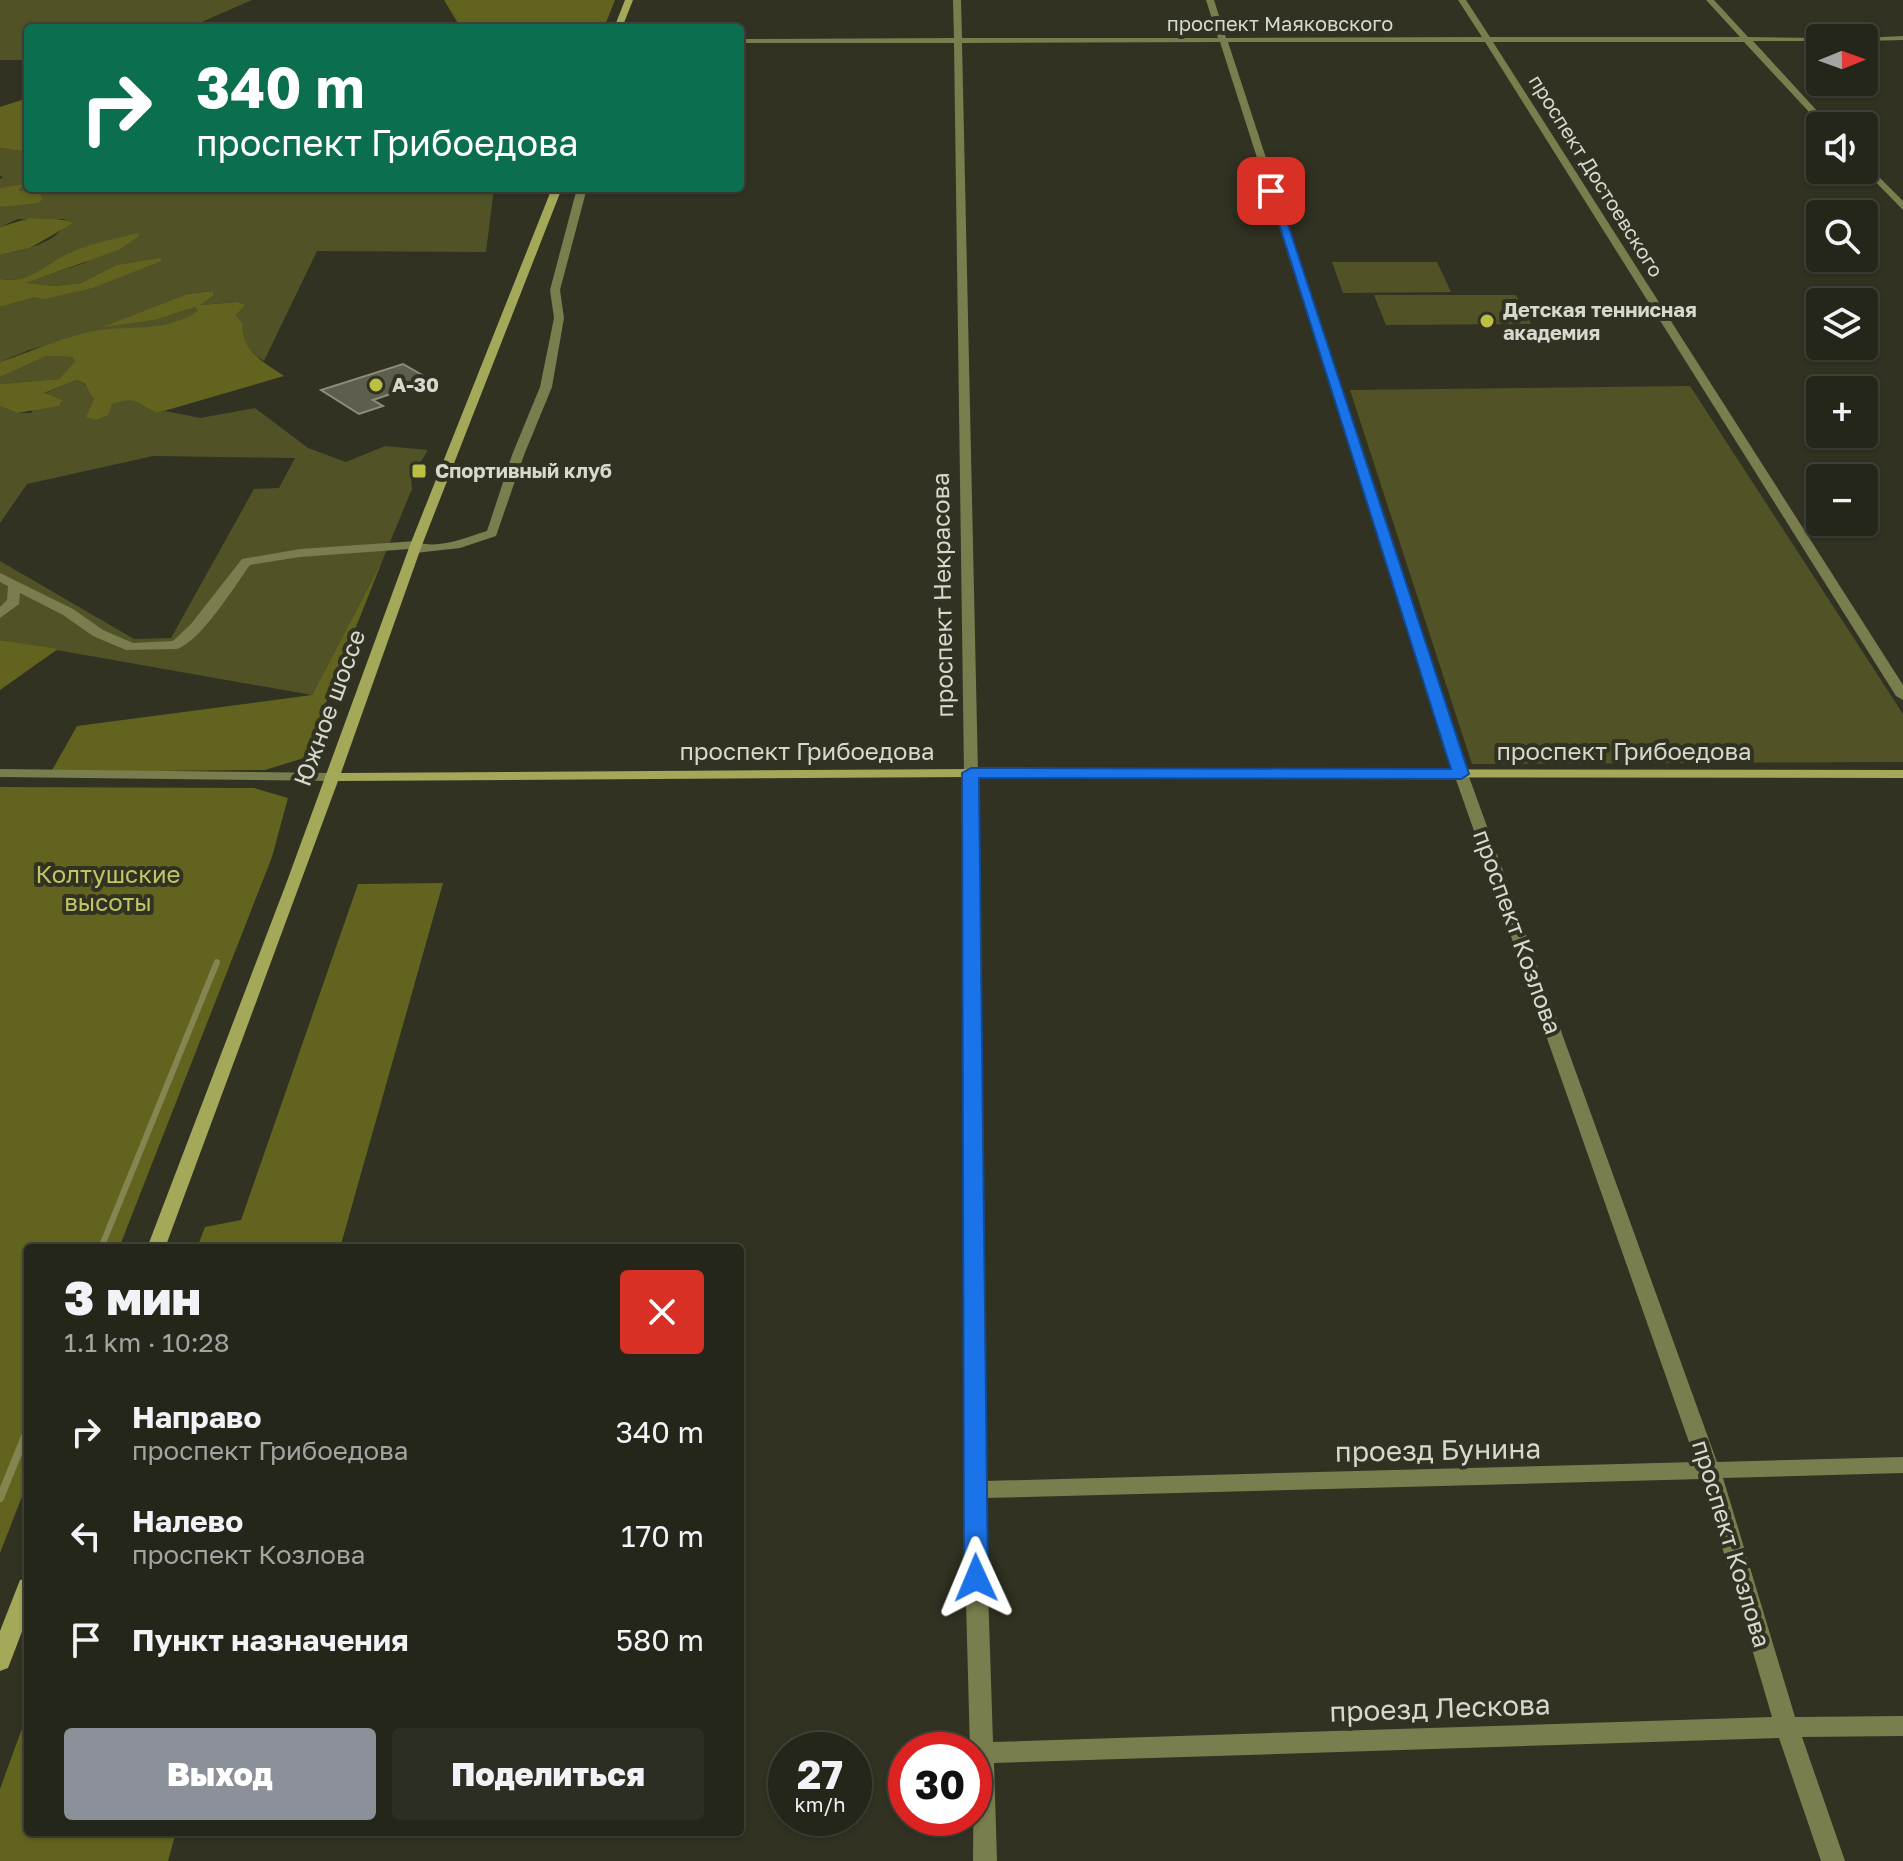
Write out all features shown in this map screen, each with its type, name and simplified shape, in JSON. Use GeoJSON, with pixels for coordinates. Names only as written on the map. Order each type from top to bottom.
{"type":"FeatureCollection","features":[{"type":"Feature","properties":{"kind":"street"},"geometry":{"type":"LineString","coordinates":[[620,24],[629,0]]}},
{"type":"Feature","properties":{"kind":"street","name":"проспект Некрасова"},"geometry":{"type":"LineString","coordinates":[[957,0],[971,773],[974,1490],[980,1732]]}},
{"type":"Feature","properties":{"kind":"street","name":"проспект Козлова"},"geometry":{"type":"LineString","coordinates":[[1210,0],[1461,774],[1710,1471],[1787,1727],[1833,1861]]}},
{"type":"Feature","properties":{"kind":"street","name":"проспект Достоевского"},"geometry":{"type":"LineString","coordinates":[[1462,0],[1903,696]]}},
{"type":"Feature","properties":{"kind":"street"},"geometry":{"type":"LineString","coordinates":[[1710,0],[1814,112]]}},
{"type":"Feature","properties":{"kind":"street"},"geometry":{"type":"LineString","coordinates":[[1878,39],[1903,38]]}},
{"type":"Feature","properties":{"kind":"street","name":"проспект Маяковского"},"geometry":{"type":"LineString","coordinates":[[744,41],[1806,39]]}},
{"type":"Feature","properties":{"kind":"street"},"geometry":{"type":"LineString","coordinates":[[1878,180],[1903,207]]}},
{"type":"Feature","properties":{"kind":"street","name":"Южное шоссе"},"geometry":{"type":"LineString","coordinates":[[158,1244],[416,547],[555,192]]}},
{"type":"Feature","properties":{"kind":"street"},"geometry":{"type":"LineString","coordinates":[[0,577],[68,612],[98,633],[131,647],[177,645],[196,627],[246,562],[300,553],[460,544],[492,533],[518,455],[546,387],[559,318],[555,290],[581,192]]}},
{"type":"Feature","properties":{"kind":"street"},"geometry":{"type":"LineString","coordinates":[[0,614],[14,601],[14,585]]}},
{"type":"Feature","properties":{"kind":"street","name":"проспект Грибоедова"},"geometry":{"type":"LineString","coordinates":[[0,773],[333,777],[971,773],[1903,774]]}},
{"type":"Feature","properties":{"kind":"street","name":"проезд Бунина"},"geometry":{"type":"LineString","coordinates":[[974,1490],[1903,1465]]}},
{"type":"Feature","properties":{"kind":"street"},"geometry":{"type":"LineString","coordinates":[[0,1661],[24,1598]]}},
{"type":"Feature","properties":{"kind":"street","name":"проезд Лескова"},"geometry":{"type":"LineString","coordinates":[[992,1753],[1903,1726]]}},
{"type":"Feature","properties":{"kind":"street","name":"проспект Некрасова"},"geometry":{"type":"LineString","coordinates":[[984,1836],[985,1861]]}},
{"type":"Feature","properties":{"kind":"green space"},"geometry":{"type":"Polygon","coordinates":[[[0,0],[252,0],[197,24],[24,24],[24,60],[0,60],[0,0]]]}},
{"type":"Feature","properties":{"kind":"green space"},"geometry":{"type":"Polygon","coordinates":[[[444,0],[615,0],[606,24],[459,24],[444,0]]]}},
{"type":"Feature","properties":{"kind":"green space"},"geometry":{"type":"Polygon","coordinates":[[[24,99],[24,151],[0,148],[0,107],[24,99]]]}},
{"type":"Feature","properties":{"kind":"green space"},"geometry":{"type":"Polygon","coordinates":[[[0,148],[24,151],[24,192],[494,192],[486,252],[317,251],[264,361],[245,342],[243,324],[236,315],[244,305],[238,302],[199,305],[213,296],[212,291],[187,294],[105,326],[155,320],[195,307],[199,311],[181,321],[145,329],[106,330],[29,350],[0,362],[0,307],[35,297],[93,288],[162,259],[116,265],[81,283],[55,286],[25,283],[87,262],[72,251],[29,276],[0,279],[0,255],[49,240],[57,234],[65,219],[18,219],[0,227],[0,207],[13,205],[17,191],[23,185],[0,188],[3,177],[0,176],[0,148]]]}},
{"type":"Feature","properties":{"kind":"green space"},"geometry":{"type":"Polygon","coordinates":[[[24,184],[18,191],[38,192],[43,199],[38,203],[0,207],[0,188],[24,184]]]}},
{"type":"Feature","properties":{"kind":"green space"},"geometry":{"type":"Polygon","coordinates":[[[30,218],[73,223],[30,248],[0,255],[0,227],[30,218]]]}},
{"type":"Feature","properties":{"kind":"green space"},"geometry":{"type":"Polygon","coordinates":[[[139,233],[138,237],[118,250],[26,283],[55,286],[81,283],[116,265],[162,258],[161,261],[93,288],[43,299],[35,297],[0,307],[0,279],[22,278],[76,250],[139,233]]]}},
{"type":"Feature","properties":{"kind":"green space"},"geometry":{"type":"Polygon","coordinates":[[[1332,262],[1437,262],[1451,292],[1343,293],[1332,262]]]}},
{"type":"Feature","properties":{"kind":"green space"},"geometry":{"type":"Polygon","coordinates":[[[213,291],[213,296],[200,305],[238,302],[245,305],[236,315],[243,324],[245,342],[261,361],[284,376],[157,413],[136,402],[120,401],[112,404],[108,415],[96,420],[86,417],[94,399],[85,384],[77,380],[44,393],[62,400],[59,406],[17,413],[0,406],[0,384],[59,379],[75,361],[72,357],[47,356],[0,377],[0,362],[89,332],[172,323],[198,311],[195,307],[155,320],[102,327],[187,294],[213,291]]]}},
{"type":"Feature","properties":{"kind":"green space"},"geometry":{"type":"Polygon","coordinates":[[[1374,295],[1516,295],[1531,324],[1386,325],[1374,295]]]}},
{"type":"Feature","properties":{"kind":"green space"},"geometry":{"type":"Polygon","coordinates":[[[47,356],[72,357],[75,361],[59,379],[0,384],[0,377],[47,356]]]}},
{"type":"Feature","properties":{"kind":"green space"},"geometry":{"type":"Polygon","coordinates":[[[77,380],[107,409],[119,400],[126,400],[157,413],[165,411],[200,418],[255,408],[308,448],[346,462],[385,446],[428,450],[411,478],[412,489],[383,559],[312,695],[0,640],[0,561],[134,639],[171,638],[254,489],[279,488],[295,458],[153,456],[27,484],[0,523],[0,406],[17,413],[31,413],[43,394],[77,380]]]}},
{"type":"Feature","properties":{"kind":"green space"},"geometry":{"type":"Polygon","coordinates":[[[1690,386],[1903,714],[1903,762],[1472,764],[1350,390],[1690,386]]]}},
{"type":"Feature","properties":{"kind":"green space"},"geometry":{"type":"Polygon","coordinates":[[[383,559],[304,758],[265,770],[51,772],[77,726],[312,695],[383,559]]]}},
{"type":"Feature","properties":{"kind":"green space"},"geometry":{"type":"Polygon","coordinates":[[[0,640],[58,649],[0,690],[0,640]]]}},
{"type":"Feature","properties":{"kind":"green space","name":"Колтушские высоты"},"geometry":{"type":"Polygon","coordinates":[[[0,787],[254,788],[288,798],[272,857],[121,1244],[24,1244],[24,1491],[0,1553],[0,787]]]}},
{"type":"Feature","properties":{"kind":"green space"},"geometry":{"type":"Polygon","coordinates":[[[443,883],[341,1244],[199,1244],[205,1227],[241,1220],[358,884],[443,883]]]}},
{"type":"Feature","properties":{"kind":"green space"},"geometry":{"type":"Polygon","coordinates":[[[24,1723],[24,1836],[175,1836],[168,1861],[0,1861],[0,1789],[24,1723]]]}},
{"type":"Feature","properties":{"kind":"building","name":"А-30"},"geometry":{"type":"Polygon","coordinates":[[[403,364],[431,380],[373,400],[383,406],[359,414],[321,390],[403,364]]]}},
{"type":"Feature","properties":{"kind":"waterway"},"geometry":{"type":"LineString","coordinates":[[103,1244],[217,962]]}},
{"type":"Feature","properties":{"kind":"waterway"},"geometry":{"type":"LineString","coordinates":[[0,1498],[24,1439]]}},
{"type":"Feature","properties":{"kind":"place","name":"Детская теннисная академия"},"geometry":{"type":"Point","coordinates":[1487,321]}},
{"type":"Feature","properties":{"kind":"place","name":"А-30"},"geometry":{"type":"Point","coordinates":[376,385]}},
{"type":"Feature","properties":{"kind":"place","name":"Спортивный клуб"},"geometry":{"type":"Point","coordinates":[419,471]}},
{"type":"Feature","properties":{"kind":"route"},"geometry":{"type":"LineString","coordinates":[[976,1578],[971,773],[1461,774],[1271,191]]}}]}
